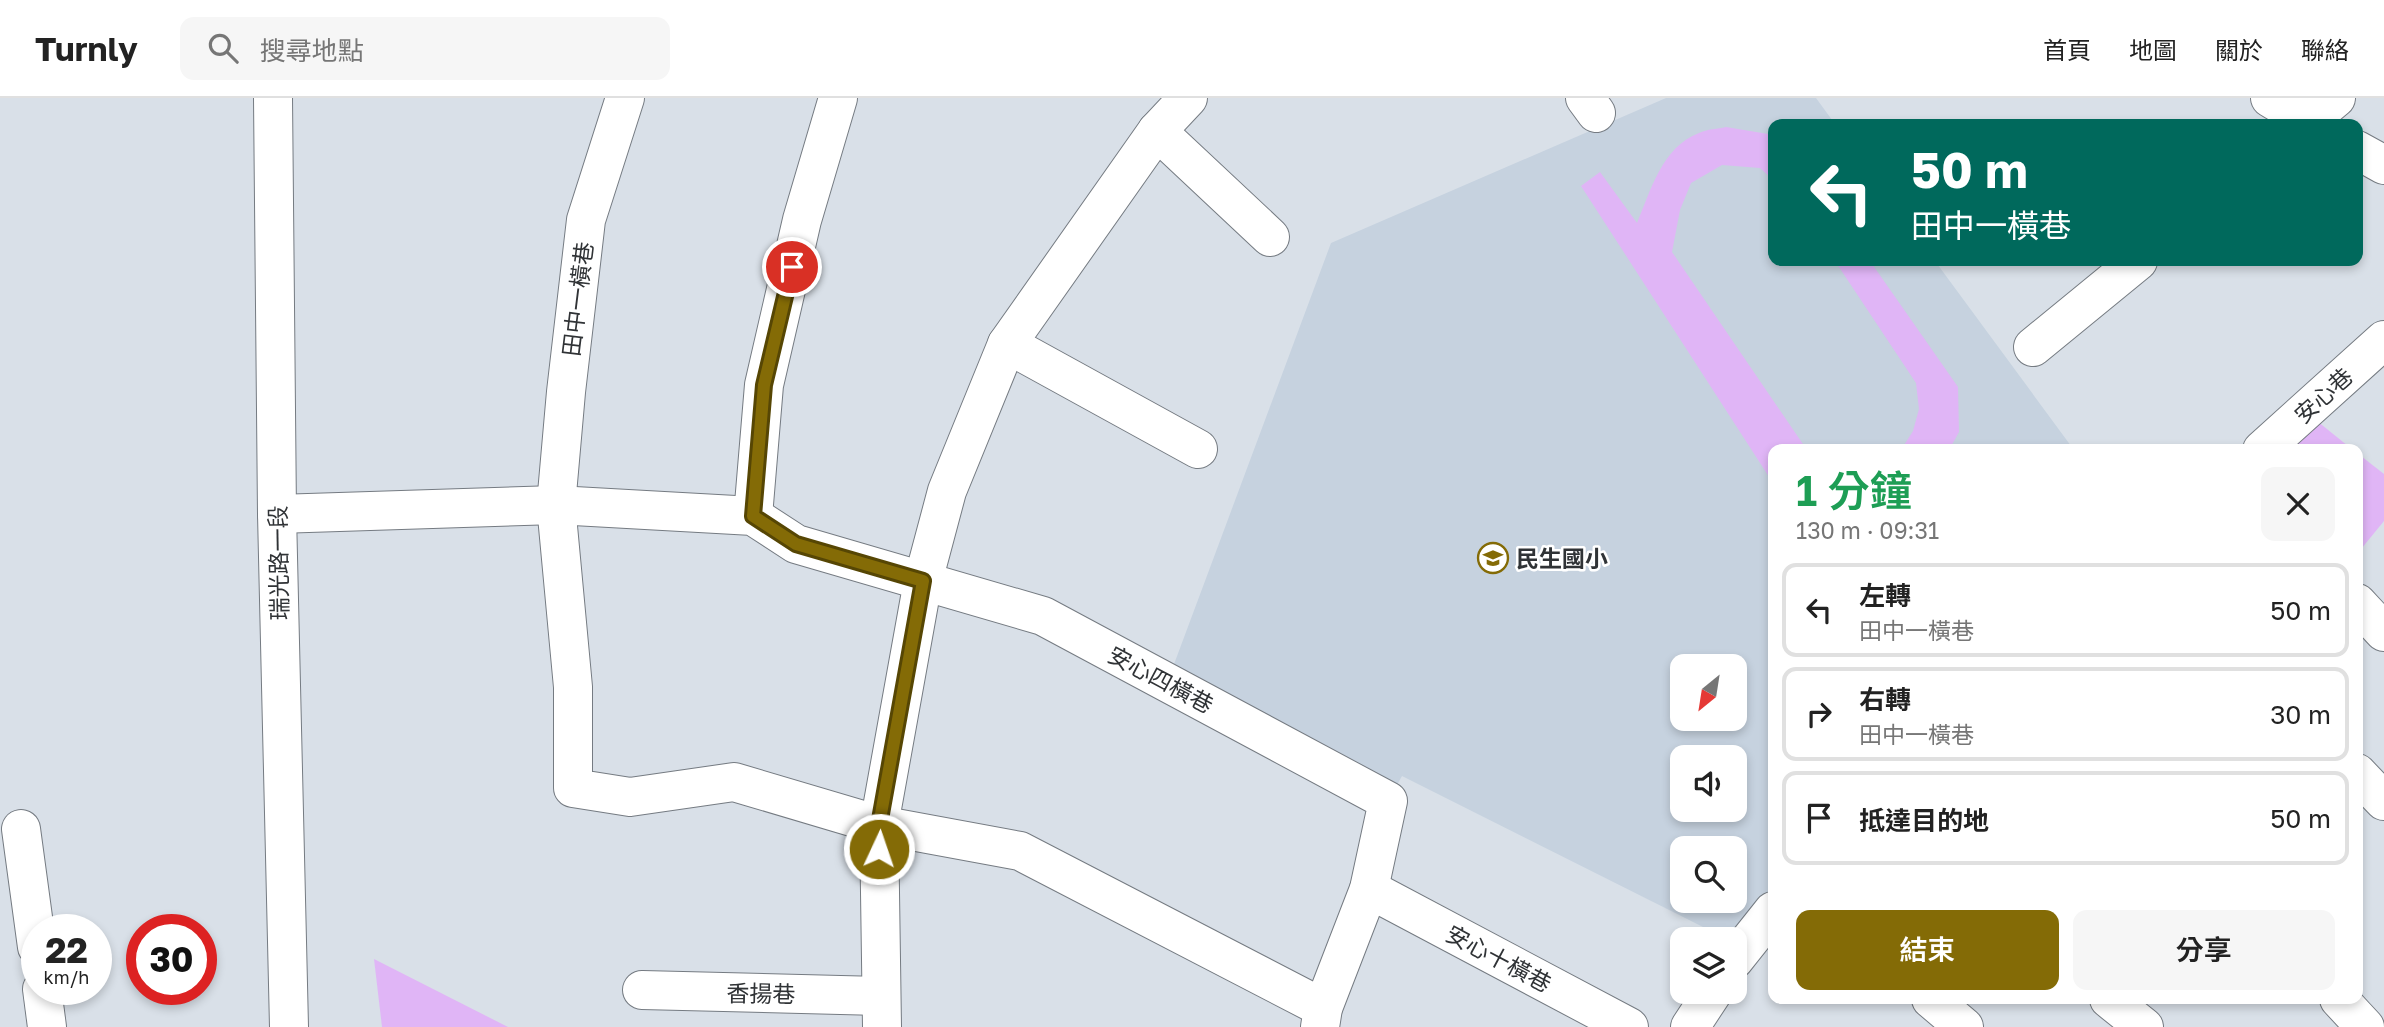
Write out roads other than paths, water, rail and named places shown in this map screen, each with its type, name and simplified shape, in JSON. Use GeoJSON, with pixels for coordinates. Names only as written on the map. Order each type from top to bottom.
{"type":"FeatureCollection","features":[{"type":"Feature","properties":{"kind":"street","name":"瑞光路一段"},"geometry":{"type":"LineString","coordinates":[[273,98],[277,513],[289,1027]]}},
{"type":"Feature","properties":{"kind":"street","name":"田中一橫巷"},"geometry":{"type":"LineString","coordinates":[[625,98],[586,220],[556,505],[573,687],[573,788],[629,797],[734,782],[879,825]]}},
{"type":"Feature","properties":{"kind":"street"},"geometry":{"type":"LineString","coordinates":[[753,516],[764,385],[802,220],[838,98]]}},
{"type":"Feature","properties":{"kind":"street"},"geometry":{"type":"LineString","coordinates":[[1188,98],[1157,131],[1007,344],[947,491],[923,581],[879,825],[1020,851],[1321,1018],[1369,890]]}},
{"type":"Feature","properties":{"kind":"street"},"geometry":{"type":"LineString","coordinates":[[2270,98],[2315,117]]}},
{"type":"Feature","properties":{"kind":"street"},"geometry":{"type":"LineString","coordinates":[[1157,131],[1270,237]]}},
{"type":"Feature","properties":{"kind":"street"},"geometry":{"type":"LineString","coordinates":[[2363,154],[2384,166]]}},
{"type":"Feature","properties":{"kind":"street"},"geometry":{"type":"LineString","coordinates":[[2033,347],[2132,266]]}},
{"type":"Feature","properties":{"kind":"street","name":"安心巷"},"geometry":{"type":"LineString","coordinates":[[2269,444],[2384,340]]}},
{"type":"Feature","properties":{"kind":"street"},"geometry":{"type":"LineString","coordinates":[[1007,344],[1198,449]]}},
{"type":"Feature","properties":{"kind":"street"},"geometry":{"type":"LineString","coordinates":[[277,513],[556,505],[753,516],[796,544],[923,581]]}},
{"type":"Feature","properties":{"kind":"street","name":"安心四橫巷"},"geometry":{"type":"LineString","coordinates":[[923,581],[1043,616],[1388,801],[1369,890]]}},
{"type":"Feature","properties":{"kind":"street"},"geometry":{"type":"LineString","coordinates":[[2363,609],[2384,632]]}},
{"type":"Feature","properties":{"kind":"street"},"geometry":{"type":"LineString","coordinates":[[2363,779],[2384,801]]}},
{"type":"Feature","properties":{"kind":"street","name":"香揚巷"},"geometry":{"type":"LineString","coordinates":[[642,990],[881,1011],[879,825]]}},
{"type":"Feature","properties":{"kind":"street"},"geometry":{"type":"LineString","coordinates":[[21,829],[33,914]]}},
{"type":"Feature","properties":{"kind":"street","name":"安心十橫巷"},"geometry":{"type":"LineString","coordinates":[[1369,890],[1629,1027]]}},
{"type":"Feature","properties":{"kind":"street"},"geometry":{"type":"LineString","coordinates":[[1747,944],[1768,917]]}},
{"type":"Feature","properties":{"kind":"street"},"geometry":{"type":"LineString","coordinates":[[1690,1027],[1705,1004]]}},
{"type":"Feature","properties":{"kind":"street"},"geometry":{"type":"LineString","coordinates":[[1937,1004],[1964,1027]]}},
{"type":"Feature","properties":{"kind":"street"},"geometry":{"type":"LineString","coordinates":[[2115,1004],[2144,1027]]}},
{"type":"Feature","properties":{"kind":"street"},"geometry":{"type":"LineString","coordinates":[[2344,1004],[2365,1027]]}},
{"type":"Feature","properties":{"kind":"street"},"geometry":{"type":"LineString","coordinates":[[44,1005],[47,1027]]}},
{"type":"Feature","properties":{"kind":"place","name":"民生國小"},"geometry":{"type":"Point","coordinates":[1493,558]}}]}
